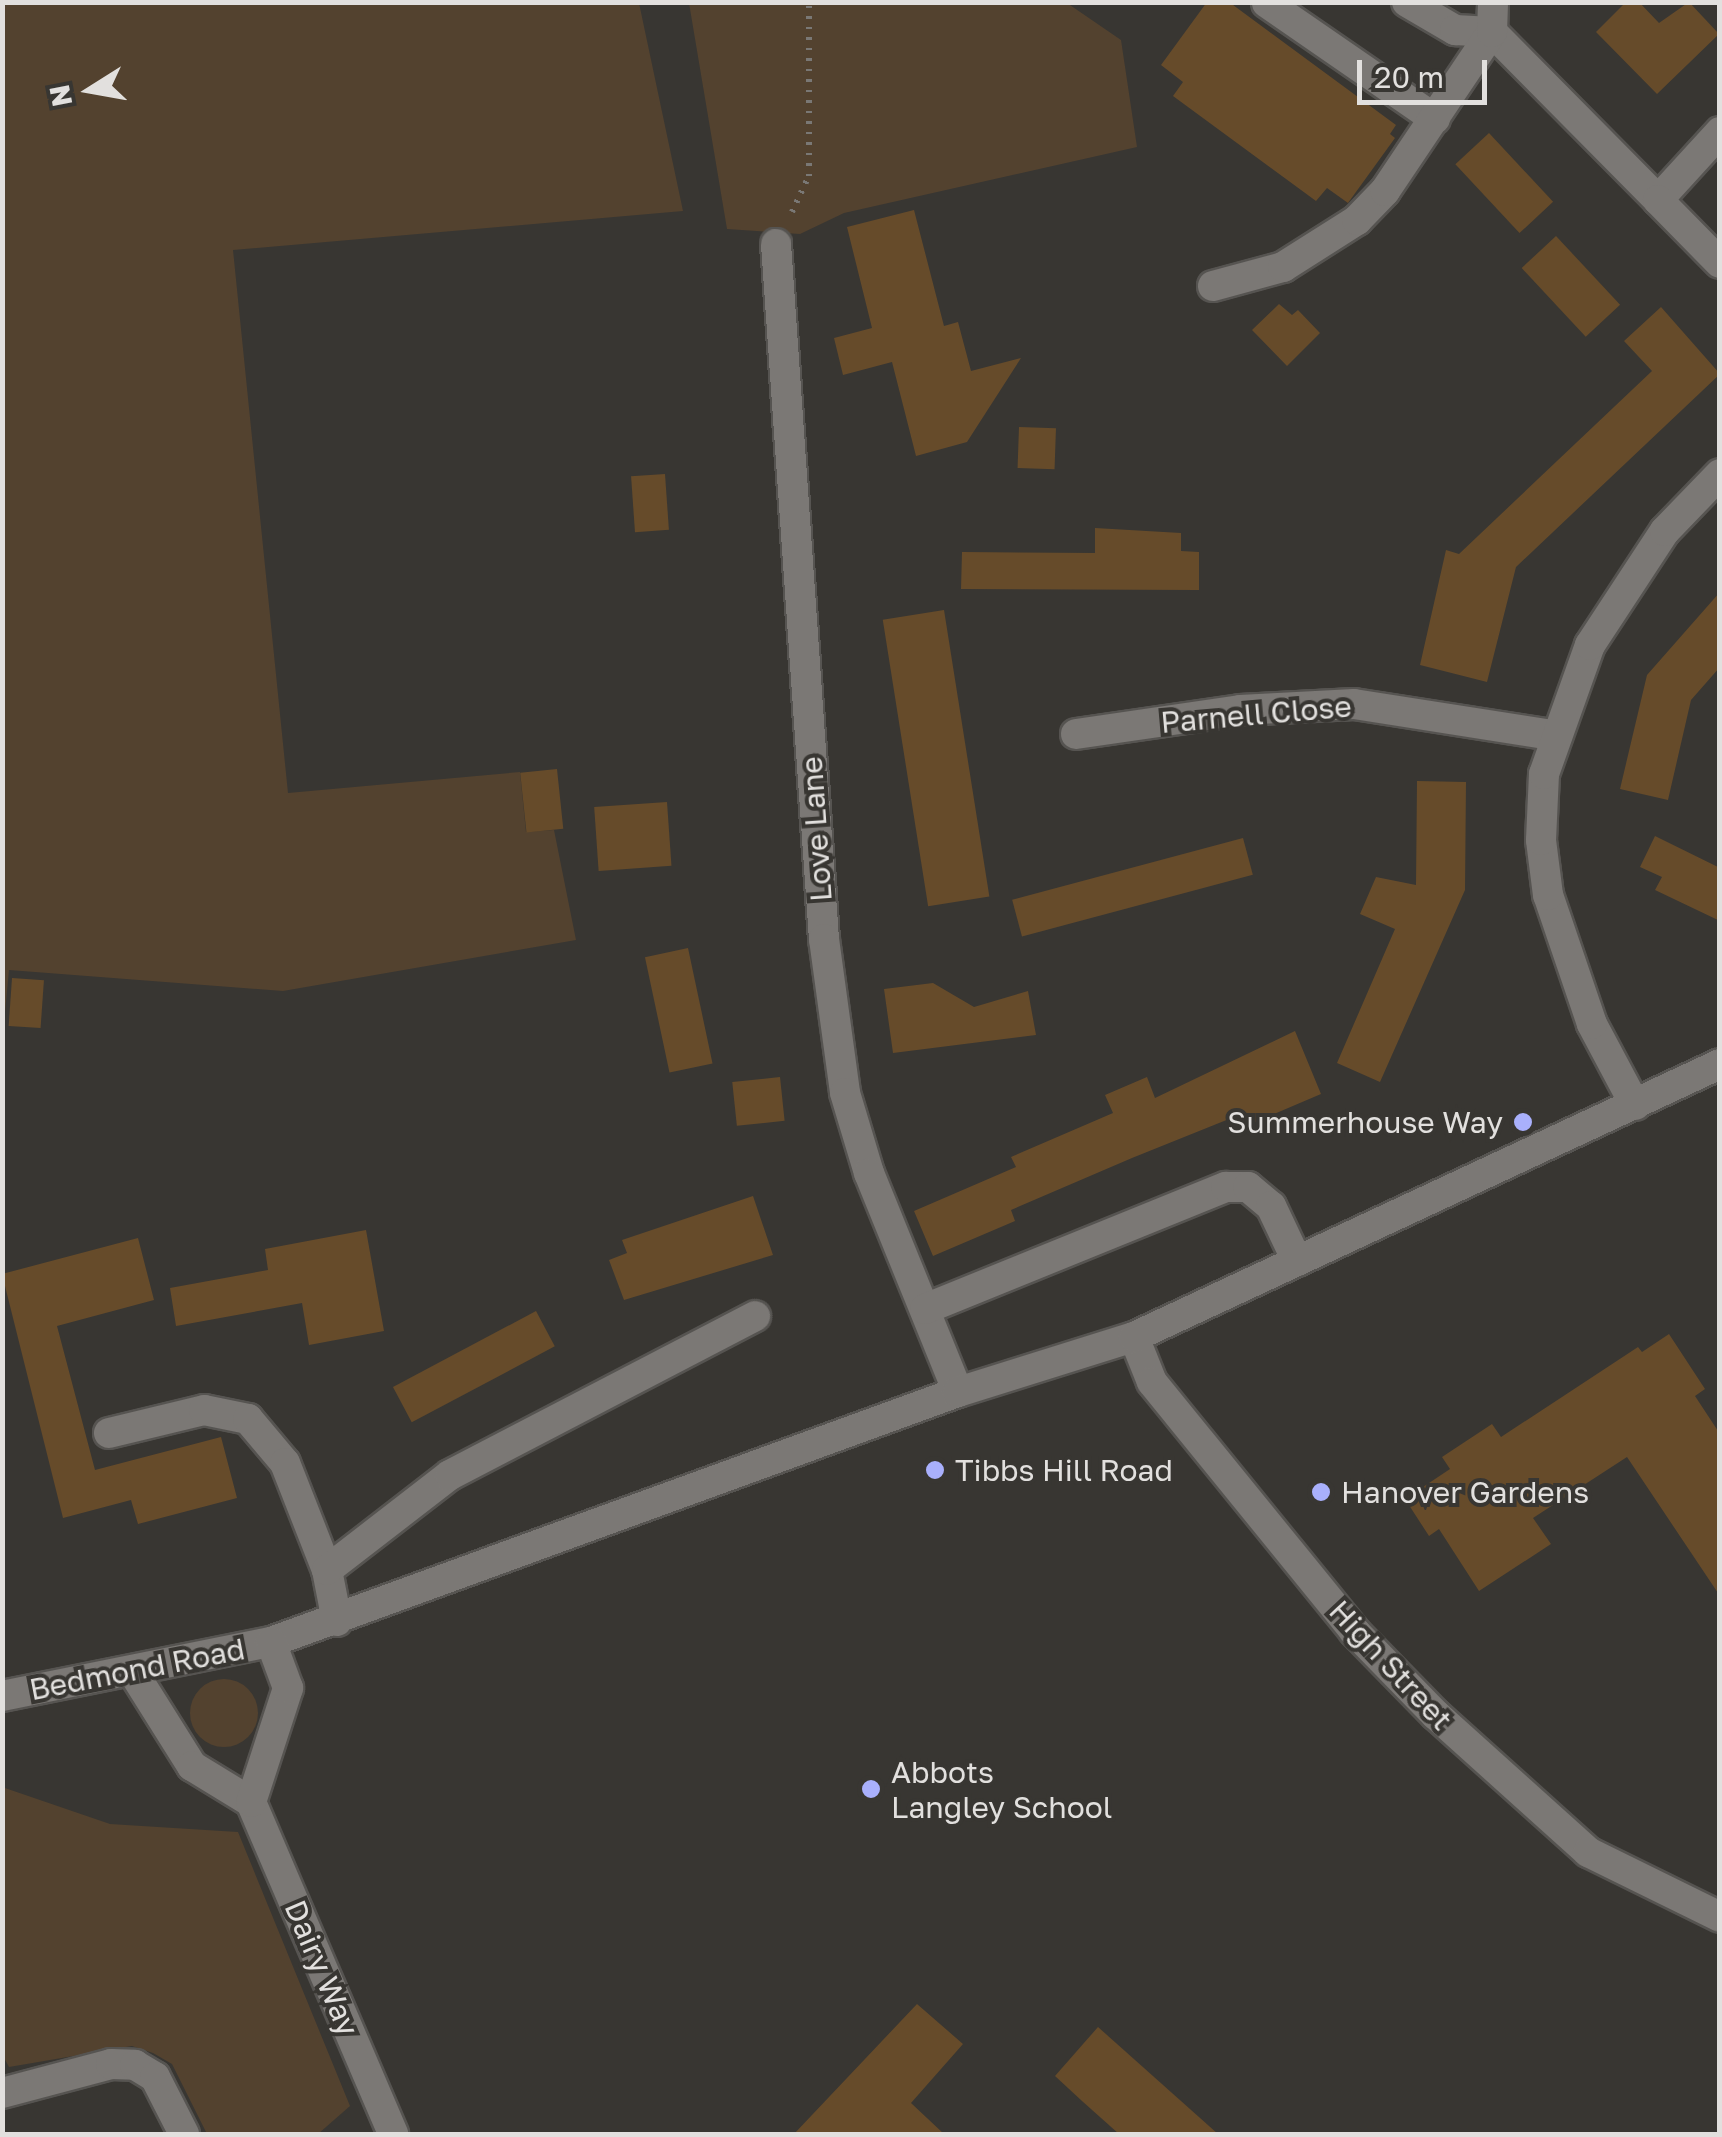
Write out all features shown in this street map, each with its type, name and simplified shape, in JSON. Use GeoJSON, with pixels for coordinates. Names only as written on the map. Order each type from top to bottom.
{"type":"FeatureCollection","features":[{"type":"Feature","properties":{"kind":"street"},"geometry":{"type":"LineString","coordinates":[[1407,2],[1455,30],[1492,17]]}},
{"type":"Feature","properties":{"kind":"street"},"geometry":{"type":"LineString","coordinates":[[1267,3],[1435,119]]}},
{"type":"Feature","properties":{"kind":"street"},"geometry":{"type":"LineString","coordinates":[[1212,286],[1283,267],[1319,249],[1385,191],[1435,119],[1492,17]]}},
{"type":"Feature","properties":{"kind":"street"},"geometry":{"type":"LineString","coordinates":[[1492,17],[1720,263]]}},
{"type":"Feature","properties":{"kind":"street"},"geometry":{"type":"LineString","coordinates":[[1658,200],[1720,132]]}},
{"type":"Feature","properties":{"kind":"street","name":"Love Lane"},"geometry":{"type":"LineString","coordinates":[[776,244],[824,939],[846,1093],[869,1173],[958,1392]]}},
{"type":"Feature","properties":{"kind":"street"},"geometry":{"type":"LineString","coordinates":[[1635,1105],[1592,1024],[1548,894],[1540,840],[1553,735],[1590,644],[1665,531],[1720,474]]}},
{"type":"Feature","properties":{"kind":"street","name":"Parnell Close"},"geometry":{"type":"LineString","coordinates":[[1076,734],[1240,710],[1354,704],[1553,735]]}},
{"type":"Feature","properties":{"kind":"street"},"geometry":{"type":"LineString","coordinates":[[133,1672],[192,1766],[251,1802],[288,1688],[272,1642],[958,1392],[1134,1337],[1720,1064]]}},
{"type":"Feature","properties":{"kind":"street"},"geometry":{"type":"LineString","coordinates":[[925,1309],[1226,1187],[1248,1187],[1271,1206],[1297,1260]]}},
{"type":"Feature","properties":{"kind":"street"},"geometry":{"type":"LineString","coordinates":[[328,1570],[450,1475],[755,1316]]}},
{"type":"Feature","properties":{"kind":"street","name":"High Street"},"geometry":{"type":"LineString","coordinates":[[1134,1337],[1164,1397],[1354,1631],[1436,1715],[1588,1852],[1720,1917]]}},
{"type":"Feature","properties":{"kind":"street"},"geometry":{"type":"LineString","coordinates":[[109,1434],[204,1410],[248,1419],[285,1463],[328,1570],[337,1621]]}},
{"type":"Feature","properties":{"kind":"street","name":"Bedmond Road"},"geometry":{"type":"LineString","coordinates":[[2,1696],[272,1642]]}},
{"type":"Feature","properties":{"kind":"street","name":"Dairy Way"},"geometry":{"type":"LineString","coordinates":[[251,1802],[393,2134]]}},
{"type":"Feature","properties":{"kind":"street"},"geometry":{"type":"LineString","coordinates":[[2,2093],[111,2064],[135,2065],[154,2077],[184,2134]]}},
{"type":"Feature","properties":{"kind":"path"},"geometry":{"type":"LineString","coordinates":[[776,244],[809,176],[809,2]]}},
{"type":"Feature","properties":{"kind":"shaded area"},"geometry":{"type":"Polygon","coordinates":[[[3,3],[639,3],[683,211],[233,250],[288,793],[520,772],[526,832],[554,830],[576,940],[283,991],[9,970],[3,1033],[3,3]]]}},
{"type":"Feature","properties":{"kind":"shaded area"},"geometry":{"type":"Polygon","coordinates":[[[689,3],[1067,3],[1121,40],[1137,147],[844,213],[800,234],[727,229],[689,3]]]}},
{"type":"Feature","properties":{"kind":"shaded area"},"geometry":{"type":"Polygon","coordinates":[[[224,1679],[248,1689],[258,1713],[248,1737],[224,1747],[200,1737],[190,1713],[200,1689],[224,1679]]]}},
{"type":"Feature","properties":{"kind":"shaded area"},"geometry":{"type":"Polygon","coordinates":[[[2,1787],[110,1824],[238,1832],[350,2106],[318,2134],[207,2134],[172,2064],[153,2053],[132,2046],[9,2067],[2,2054],[2,1787]]]}},
{"type":"Feature","properties":{"kind":"building"},"geometry":{"type":"Polygon","coordinates":[[[1207,2],[1229,2],[1396,125],[1390,134],[1395,138],[1348,203],[1327,188],[1316,201],[1173,96],[1183,82],[1161,65],[1207,2]]]}},
{"type":"Feature","properties":{"kind":"building"},"geometry":{"type":"Polygon","coordinates":[[[1626,2],[1639,2],[1659,23],[1689,2],[1719,34],[1657,94],[1596,32],[1626,2]]]}},
{"type":"Feature","properties":{"kind":"building"},"geometry":{"type":"Polygon","coordinates":[[[1489,133],[1553,202],[1519,233],[1455,164],[1489,133]]]}},
{"type":"Feature","properties":{"kind":"building"},"geometry":{"type":"Polygon","coordinates":[[[914,210],[944,326],[958,322],[971,371],[1021,358],[967,442],[916,456],[892,362],[843,375],[834,338],[872,328],[847,227],[914,210]]]}},
{"type":"Feature","properties":{"kind":"building"},"geometry":{"type":"Polygon","coordinates":[[[1556,236],[1620,305],[1586,337],[1522,268],[1556,236]]]}},
{"type":"Feature","properties":{"kind":"building"},"geometry":{"type":"Polygon","coordinates":[[[1279,304],[1292,315],[1298,310],[1320,333],[1287,366],[1252,330],[1279,304]]]}},
{"type":"Feature","properties":{"kind":"building"},"geometry":{"type":"Polygon","coordinates":[[[1661,307],[1720,374],[1516,567],[1487,682],[1420,665],[1446,550],[1459,554],[1652,371],[1624,341],[1661,307]]]}},
{"type":"Feature","properties":{"kind":"building"},"geometry":{"type":"Polygon","coordinates":[[[1019,427],[1056,428],[1055,469],[1018,468],[1019,427]]]}},
{"type":"Feature","properties":{"kind":"building"},"geometry":{"type":"Polygon","coordinates":[[[665,474],[669,530],[635,532],[631,476],[665,474]]]}},
{"type":"Feature","properties":{"kind":"building"},"geometry":{"type":"Polygon","coordinates":[[[1095,528],[1181,533],[1181,551],[1199,552],[1199,590],[961,589],[962,552],[1095,553],[1095,528]]]}},
{"type":"Feature","properties":{"kind":"building"},"geometry":{"type":"Polygon","coordinates":[[[1720,592],[1720,667],[1691,700],[1668,800],[1620,789],[1647,675],[1720,592]]]}},
{"type":"Feature","properties":{"kind":"building"},"geometry":{"type":"Polygon","coordinates":[[[944,610],[989,896],[928,906],[883,620],[944,610]]]}},
{"type":"Feature","properties":{"kind":"building"},"geometry":{"type":"Polygon","coordinates":[[[557,769],[563,829],[526,833],[520,773],[557,769]]]}},
{"type":"Feature","properties":{"kind":"building"},"geometry":{"type":"Polygon","coordinates":[[[1417,781],[1466,782],[1465,890],[1380,1082],[1337,1063],[1395,929],[1360,914],[1376,877],[1416,885],[1417,781]]]}},
{"type":"Feature","properties":{"kind":"building"},"geometry":{"type":"Polygon","coordinates":[[[667,802],[671,866],[599,871],[594,807],[667,802]]]}},
{"type":"Feature","properties":{"kind":"building"},"geometry":{"type":"Polygon","coordinates":[[[1655,836],[1720,868],[1720,921],[1655,890],[1662,877],[1640,867],[1655,836]]]}},
{"type":"Feature","properties":{"kind":"building"},"geometry":{"type":"Polygon","coordinates":[[[1243,838],[1253,875],[1022,937],[1012,900],[1243,838]]]}},
{"type":"Feature","properties":{"kind":"building"},"geometry":{"type":"Polygon","coordinates":[[[688,948],[713,1063],[669,1073],[645,957],[688,948]]]}},
{"type":"Feature","properties":{"kind":"building"},"geometry":{"type":"Polygon","coordinates":[[[12,978],[44,980],[41,1028],[9,1026],[12,978]]]}},
{"type":"Feature","properties":{"kind":"building"},"geometry":{"type":"Polygon","coordinates":[[[933,983],[974,1007],[1028,991],[1036,1035],[893,1053],[884,989],[933,983]]]}},
{"type":"Feature","properties":{"kind":"building"},"geometry":{"type":"Polygon","coordinates":[[[1295,1031],[1321,1094],[1239,1129],[1234,1117],[1132,1158],[1011,1210],[1015,1221],[933,1256],[914,1211],[1016,1167],[1011,1157],[1113,1113],[1105,1095],[1147,1077],[1155,1098],[1295,1031]]]}},
{"type":"Feature","properties":{"kind":"building"},"geometry":{"type":"Polygon","coordinates":[[[780,1077],[785,1121],[737,1126],[732,1082],[780,1077]]]}},
{"type":"Feature","properties":{"kind":"building"},"geometry":{"type":"Polygon","coordinates":[[[753,1196],[773,1255],[624,1300],[609,1260],[627,1253],[622,1240],[753,1196]]]}},
{"type":"Feature","properties":{"kind":"building"},"geometry":{"type":"Polygon","coordinates":[[[366,1230],[384,1331],[309,1345],[302,1303],[176,1326],[170,1288],[268,1270],[265,1249],[366,1230]]]}},
{"type":"Feature","properties":{"kind":"building"},"geometry":{"type":"Polygon","coordinates":[[[138,1238],[154,1300],[57,1326],[95,1470],[221,1437],[237,1498],[138,1524],[131,1500],[63,1518],[2,1274],[138,1238]]]}},
{"type":"Feature","properties":{"kind":"building"},"geometry":{"type":"Polygon","coordinates":[[[536,1311],[555,1346],[412,1422],[393,1387],[536,1311]]]}},
{"type":"Feature","properties":{"kind":"building"},"geometry":{"type":"Polygon","coordinates":[[[1669,1334],[1705,1389],[1695,1396],[1720,1434],[1720,1596],[1627,1457],[1533,1518],[1551,1544],[1479,1591],[1439,1529],[1429,1536],[1405,1499],[1450,1469],[1442,1457],[1492,1424],[1501,1437],[1638,1347],[1642,1352],[1669,1334]]]}},
{"type":"Feature","properties":{"kind":"building"},"geometry":{"type":"Polygon","coordinates":[[[917,2004],[963,2044],[911,2103],[944,2134],[794,2134],[917,2004]]]}},
{"type":"Feature","properties":{"kind":"building"},"geometry":{"type":"Polygon","coordinates":[[[1098,2027],[1218,2134],[1119,2134],[1055,2076],[1098,2027]]]}},
{"type":"Feature","properties":{"kind":"place","name":"Summerhouse Way"},"geometry":{"type":"Point","coordinates":[1523,1122]}},
{"type":"Feature","properties":{"kind":"place","name":"Tibbs Hill Road"},"geometry":{"type":"Point","coordinates":[935,1470]}},
{"type":"Feature","properties":{"kind":"place","name":"Hanover Gardens"},"geometry":{"type":"Point","coordinates":[1321,1492]}},
{"type":"Feature","properties":{"kind":"place","name":"Abbots Langley School"},"geometry":{"type":"Point","coordinates":[871,1789]}}]}
